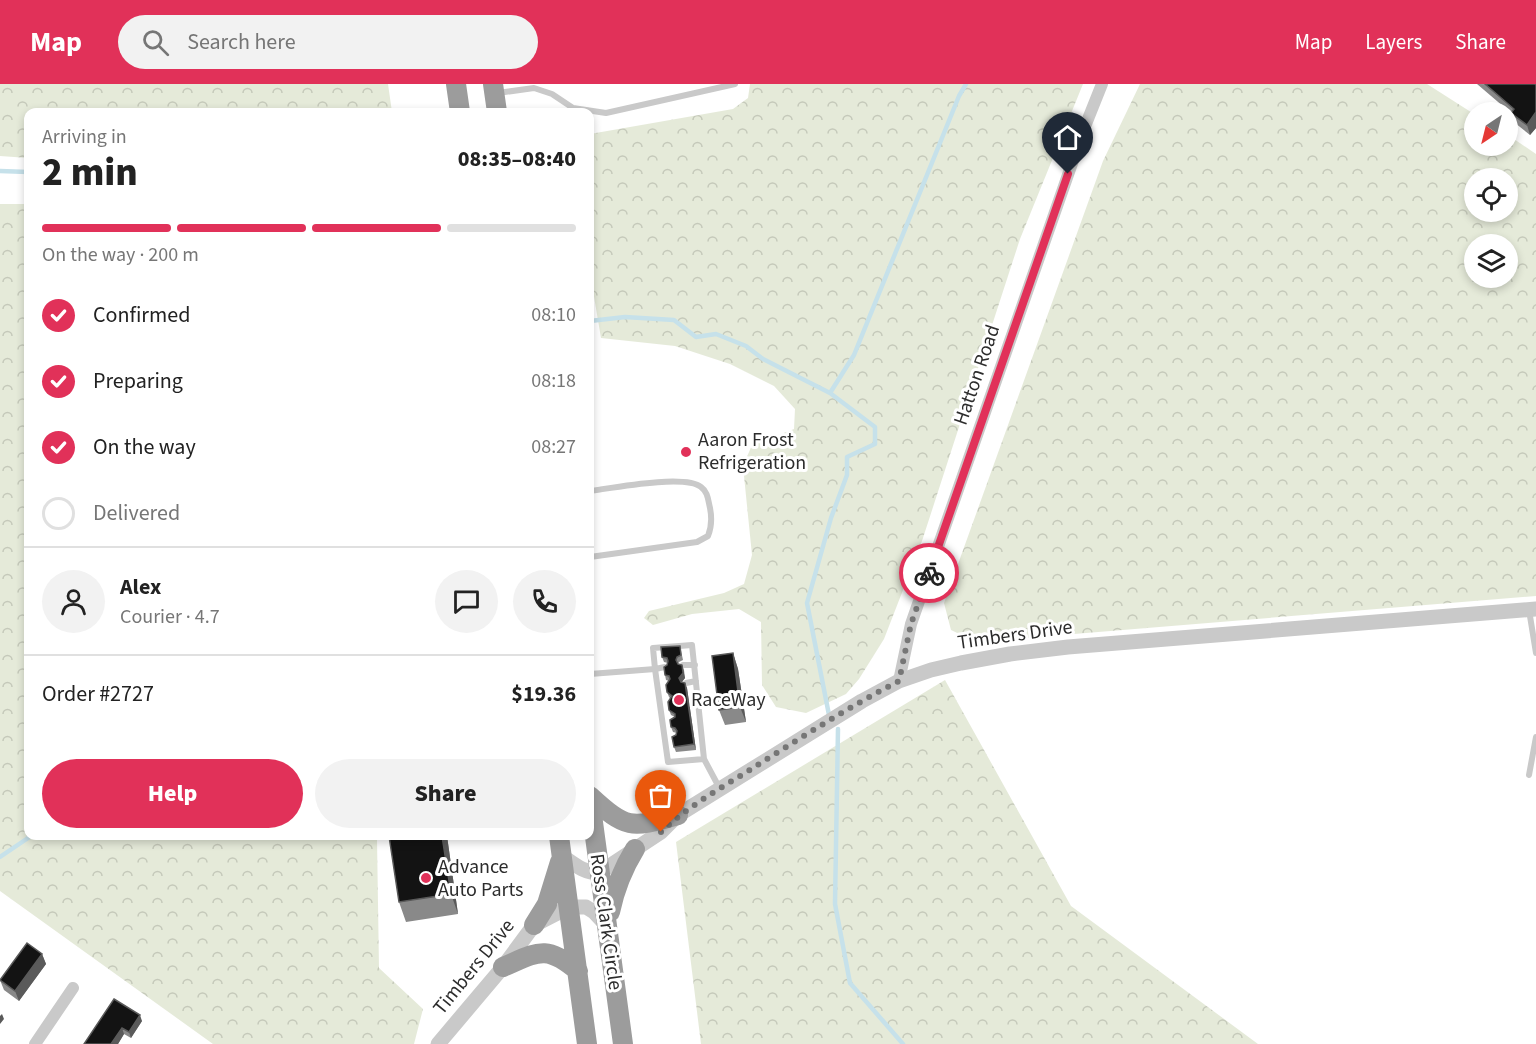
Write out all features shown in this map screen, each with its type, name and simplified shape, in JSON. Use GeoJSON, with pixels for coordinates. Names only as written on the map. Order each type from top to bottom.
{"type":"FeatureCollection","features":[{"type":"Feature","properties":{"kind":"highway"},"geometry":{"type":"LineString","coordinates":[[456,84],[459,108]]}},
{"type":"Feature","properties":{"kind":"highway"},"geometry":{"type":"LineString","coordinates":[[594,801],[619,821],[632,824],[645,824],[678,815]]}},
{"type":"Feature","properties":{"kind":"highway","name":"Ross Clark Circle"},"geometry":{"type":"LineString","coordinates":[[594,831],[622,1044]]}},
{"type":"Feature","properties":{"kind":"highway","name":"Ross Clark Circle"},"geometry":{"type":"LineString","coordinates":[[560,840],[588,1044]]}},
{"type":"Feature","properties":{"kind":"highway"},"geometry":{"type":"LineString","coordinates":[[607,926],[615,888],[622,870],[635,849]]}},
{"type":"Feature","properties":{"kind":"highway"},"geometry":{"type":"LineString","coordinates":[[534,926],[547,904],[562,856]]}},
{"type":"Feature","properties":{"kind":"highway"},"geometry":{"type":"LineString","coordinates":[[503,967],[536,952],[550,953],[563,958],[578,971]]}},
{"type":"Feature","properties":{"kind":"street","name":"Hatton Road"},"geometry":{"type":"LineString","coordinates":[[899,681],[911,624],[1084,129],[1102,84]]}},
{"type":"Feature","properties":{"kind":"street","name":"Timbers Drive"},"geometry":{"type":"LineString","coordinates":[[599,873],[661,832],[678,815],[862,701],[899,681],[931,670],[1010,654],[1068,647],[1532,609]]}},
{"type":"Feature","properties":{"kind":"street"},"geometry":{"type":"LineString","coordinates":[[562,856],[580,869],[590,873],[599,873]]}},
{"type":"Feature","properties":{"kind":"street","name":"Timbers Drive"},"geometry":{"type":"LineString","coordinates":[[438,1044],[503,967],[534,926],[569,907]]}},
{"type":"Feature","properties":{"kind":"street"},"geometry":{"type":"LineString","coordinates":[[569,907],[586,907],[607,926]]}},
{"type":"Feature","properties":{"kind":"street"},"geometry":{"type":"LineString","coordinates":[[35,1044],[74,988]]}},
{"type":"Feature","properties":{"kind":"lane"},"geometry":{"type":"LineString","coordinates":[[594,111],[606,113],[735,84]]}},
{"type":"Feature","properties":{"kind":"lane"},"geometry":{"type":"LineString","coordinates":[[494,97],[534,88],[552,94],[573,108]]}},
{"type":"Feature","properties":{"kind":"lane"},"geometry":{"type":"LineString","coordinates":[[594,490],[651,483],[692,482],[704,489],[707,495],[711,527],[708,536],[697,542],[594,556]]}},
{"type":"Feature","properties":{"kind":"lane"},"geometry":{"type":"LineString","coordinates":[[1532,609],[1536,653]]}},
{"type":"Feature","properties":{"kind":"lane"},"geometry":{"type":"LineString","coordinates":[[704,759],[668,762],[652,648],[692,645],[704,759],[720,789]]}},
{"type":"Feature","properties":{"kind":"lane"},"geometry":{"type":"LineString","coordinates":[[683,665],[695,665]]}},
{"type":"Feature","properties":{"kind":"lane"},"geometry":{"type":"LineString","coordinates":[[594,674],[665,667]]}},
{"type":"Feature","properties":{"kind":"lane"},"geometry":{"type":"LineString","coordinates":[[686,683],[696,681]]}},
{"type":"Feature","properties":{"kind":"lane"},"geometry":{"type":"LineString","coordinates":[[658,687],[667,685]]}},
{"type":"Feature","properties":{"kind":"lane"},"geometry":{"type":"LineString","coordinates":[[688,699],[698,698]]}},
{"type":"Feature","properties":{"kind":"lane"},"geometry":{"type":"LineString","coordinates":[[660,704],[669,702]]}},
{"type":"Feature","properties":{"kind":"lane"},"geometry":{"type":"LineString","coordinates":[[691,718],[700,717]]}},
{"type":"Feature","properties":{"kind":"lane"},"geometry":{"type":"LineString","coordinates":[[662,721],[672,720]]}},
{"type":"Feature","properties":{"kind":"lane"},"geometry":{"type":"LineString","coordinates":[[694,736],[701,735]]}},
{"type":"Feature","properties":{"kind":"lane"},"geometry":{"type":"LineString","coordinates":[[664,737],[674,737]]}},
{"type":"Feature","properties":{"kind":"lane"},"geometry":{"type":"LineString","coordinates":[[1528,775],[1536,738]]}},
{"type":"Feature","properties":{"kind":"green space"},"geometry":{"type":"Polygon","coordinates":[[[0,84],[388,84],[391,108],[24,108],[24,158],[0,156],[0,84]]]}},
{"type":"Feature","properties":{"kind":"green space"},"geometry":{"type":"Polygon","coordinates":[[[750,84],[1083,84],[1020,239],[922,541],[884,639],[859,679],[846,694],[806,713],[776,707],[762,685],[761,622],[739,609],[692,614],[653,625],[644,618],[649,611],[724,593],[744,584],[752,555],[743,466],[752,445],[794,429],[795,409],[774,386],[730,364],[675,346],[601,338],[594,297],[594,133],[733,109],[748,98],[750,84]]]}},
{"type":"Feature","properties":{"kind":"green space"},"geometry":{"type":"Polygon","coordinates":[[[1140,84],[1427,84],[1464,108],[1464,156],[1518,156],[1518,142],[1536,154],[1536,596],[976,642],[951,630],[944,603],[1103,161],[1140,84]]]}},
{"type":"Feature","properties":{"kind":"green space"},"geometry":{"type":"Polygon","coordinates":[[[0,204],[24,204],[24,840],[377,840],[379,968],[423,1009],[414,1044],[213,1044],[0,891],[0,204]]]}},
{"type":"Feature","properties":{"kind":"green space"},"geometry":{"type":"Polygon","coordinates":[[[945,680],[1071,906],[1258,1044],[701,1044],[676,842],[945,680]]]}},
{"type":"Feature","properties":{"kind":"building"},"geometry":{"type":"Polygon","coordinates":[[[1485,84],[1536,85],[1536,112],[1527,125],[1518,118],[1518,102],[1506,102],[1485,84]]]}},
{"type":"Feature","properties":{"kind":"building","name":"RaceWay"},"geometry":{"type":"Polygon","coordinates":[[[680,646],[681,655],[676,660],[682,665],[683,673],[679,678],[685,683],[694,744],[674,747],[672,737],[677,731],[671,727],[670,720],[675,717],[675,714],[669,710],[668,702],[672,696],[667,692],[666,685],[670,679],[665,675],[664,667],[668,661],[667,658],[662,657],[661,647],[680,646]]]}},
{"type":"Feature","properties":{"kind":"building"},"geometry":{"type":"Polygon","coordinates":[[[733,653],[740,707],[719,710],[712,656],[733,653]]]}},
{"type":"Feature","properties":{"kind":"building","name":"Advance Auto Parts"},"geometry":{"type":"Polygon","coordinates":[[[390,840],[443,840],[451,894],[399,902],[390,840]]]}},
{"type":"Feature","properties":{"kind":"building"},"geometry":{"type":"Polygon","coordinates":[[[27,943],[42,954],[15,991],[0,980],[27,943]]]}},
{"type":"Feature","properties":{"kind":"building"},"geometry":{"type":"Polygon","coordinates":[[[114,999],[140,1015],[129,1032],[122,1028],[111,1044],[84,1044],[114,999]]]}},
{"type":"Feature","properties":{"kind":"waterway"},"geometry":{"type":"LineString","coordinates":[[830,393],[854,355],[959,96],[966,84]]}},
{"type":"Feature","properties":{"kind":"waterway"},"geometry":{"type":"LineString","coordinates":[[0,171],[24,172]]}},
{"type":"Feature","properties":{"kind":"waterway"},"geometry":{"type":"LineString","coordinates":[[594,321],[625,317],[674,320],[696,337],[716,334],[746,346],[763,359],[830,393],[875,427],[875,444],[847,457],[847,475],[831,518],[807,603],[829,715]]}},
{"type":"Feature","properties":{"kind":"waterway"},"geometry":{"type":"LineString","coordinates":[[838,729],[835,904],[850,983],[903,1044]]}},
{"type":"Feature","properties":{"kind":"waterway"},"geometry":{"type":"LineString","coordinates":[[0,857],[25,840]]}},
{"type":"Feature","properties":{"kind":"way so far"},"geometry":{"type":"LineString","coordinates":[[661,832],[678,815],[782,749],[899,681],[911,624],[929,573]]}},
{"type":"Feature","properties":{"kind":"place","name":"Aaron Frost Refrigeration"},"geometry":{"type":"Point","coordinates":[686,452]}},
{"type":"Feature","properties":{"kind":"place","name":"RaceWay"},"geometry":{"type":"Point","coordinates":[679,700]}},
{"type":"Feature","properties":{"kind":"place","name":"Advance Auto Parts"},"geometry":{"type":"Point","coordinates":[426,878]}},
{"type":"Feature","properties":{"kind":"route"},"geometry":{"type":"LineString","coordinates":[[929,573],[1068,174]]}}]}
